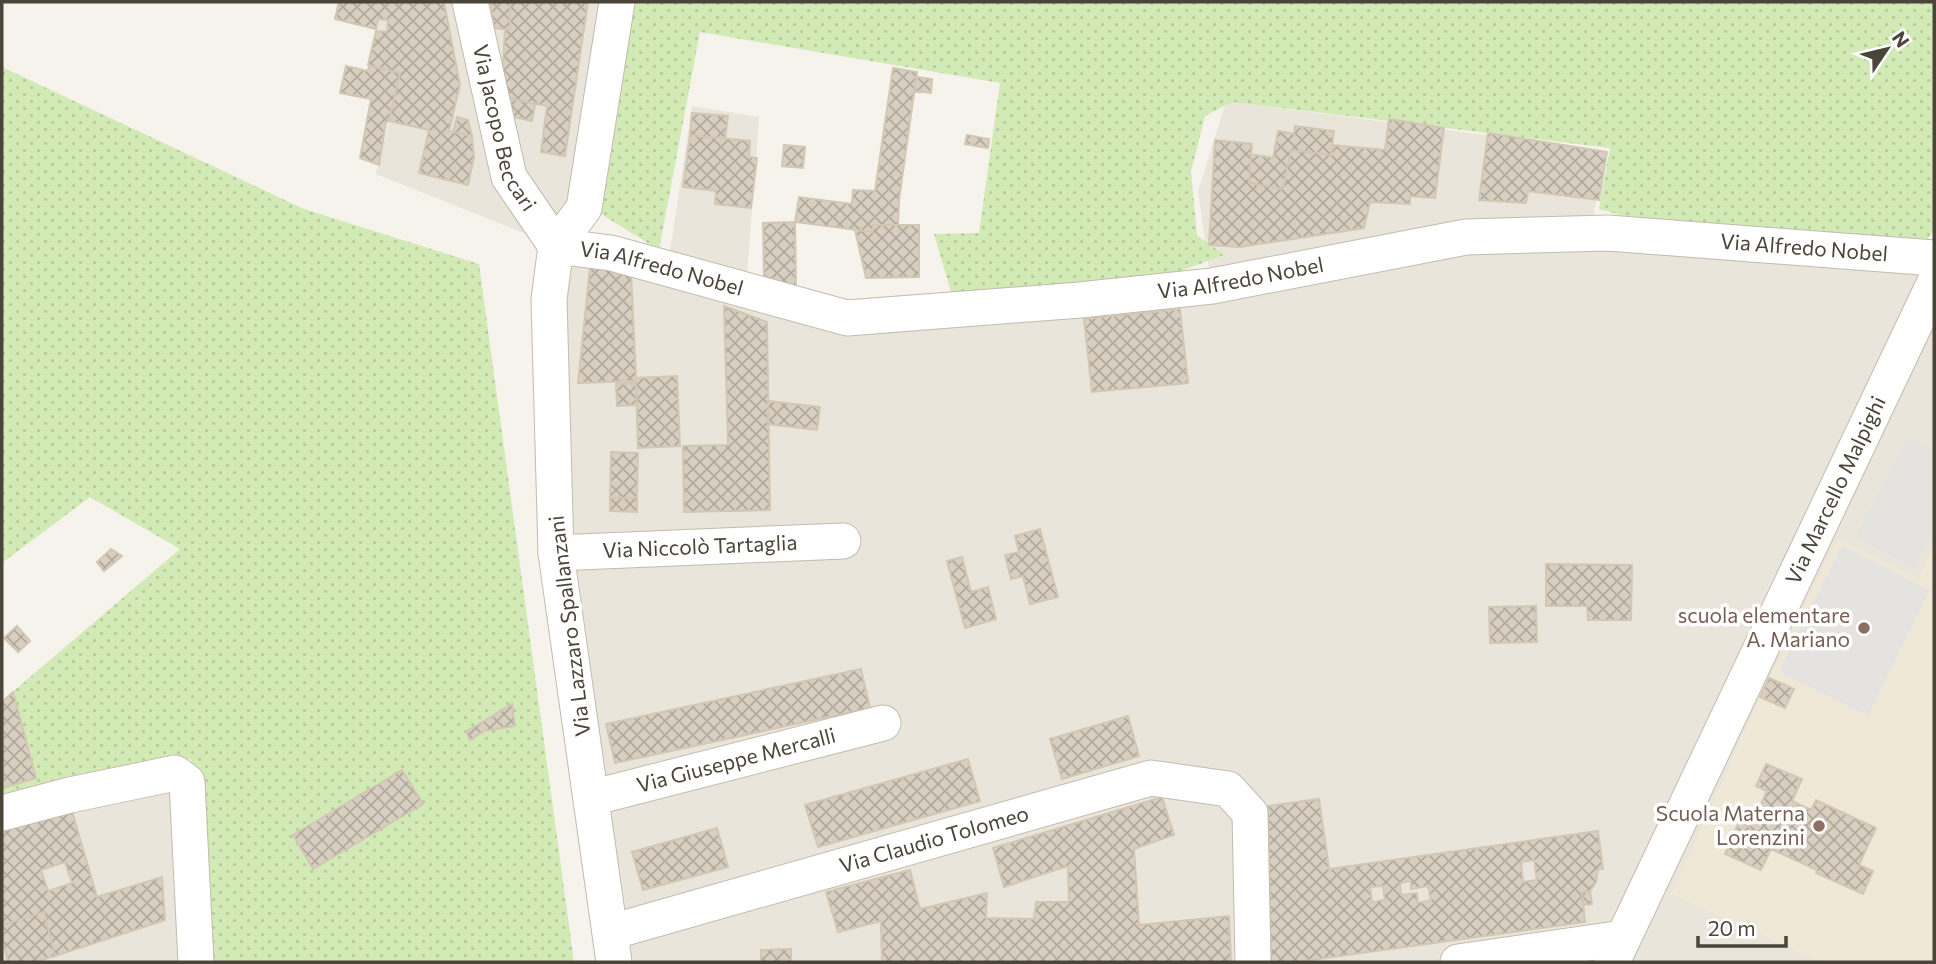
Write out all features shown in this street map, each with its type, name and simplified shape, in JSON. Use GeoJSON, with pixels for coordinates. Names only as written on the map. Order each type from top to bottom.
{"type":"FeatureCollection","features":[{"type":"Feature","properties":{"kind":"street","name":"Via Jacopo Beccari"},"geometry":{"type":"LineString","coordinates":[[470,2],[509,177],[556,246]]}},
{"type":"Feature","properties":{"kind":"street"},"geometry":{"type":"LineString","coordinates":[[556,246],[584,208],[617,2]]}},
{"type":"Feature","properties":{"kind":"street","name":"Via Alfredo Nobel"},"geometry":{"type":"LineString","coordinates":[[556,246],[611,253],[847,318],[1080,300],[1213,286],[1466,237],[1608,233],[1934,258]]}},
{"type":"Feature","properties":{"kind":"street","name":"Via Lazzaro Spallanzani"},"geometry":{"type":"LineString","coordinates":[[556,246],[548,299],[556,553],[613,947]]}},
{"type":"Feature","properties":{"kind":"street","name":"Via Marcello Malpighi"},"geometry":{"type":"LineString","coordinates":[[1617,950],[1798,576],[1934,284]]}},
{"type":"Feature","properties":{"kind":"street","name":"Via Niccolò Tartaglia"},"geometry":{"type":"LineString","coordinates":[[556,553],[843,541]]}},
{"type":"Feature","properties":{"kind":"street","name":"Via Giuseppe Mercalli"},"geometry":{"type":"LineString","coordinates":[[592,798],[883,723]]}},
{"type":"Feature","properties":{"kind":"street"},"geometry":{"type":"LineString","coordinates":[[2,813],[70,795],[175,773],[187,782],[196,962]]}},
{"type":"Feature","properties":{"kind":"street","name":"Via Claudio Tolomeo"},"geometry":{"type":"LineString","coordinates":[[613,947],[1152,778],[1228,789],[1251,813],[1253,962]]}},
{"type":"Feature","properties":{"kind":"street"},"geometry":{"type":"LineString","coordinates":[[1458,962],[1617,950]]}},
{"type":"Feature","properties":{"kind":"shaded area"},"geometry":{"type":"Polygon","coordinates":[[[337,2],[618,2],[565,241],[668,265],[692,106],[759,117],[746,287],[896,307],[1210,276],[1198,192],[1226,101],[1607,151],[1592,221],[1934,256],[1934,962],[614,962],[563,570],[549,243],[376,174],[400,75],[368,67],[376,28],[336,18],[337,2]]]}},
{"type":"Feature","properties":{"kind":"shaded area"},"geometry":{"type":"Polygon","coordinates":[[[1909,436],[1934,450],[1934,529],[1914,568],[1856,537],[1909,436]]]}},
{"type":"Feature","properties":{"kind":"shaded area","name":"Scuola Materna Lorenzini"},"geometry":{"type":"Polygon","coordinates":[[[1838,539],[1918,578],[1934,545],[1934,962],[1821,962],[1672,894],[1760,697],[1785,708],[1793,689],[1769,678],[1838,539]]]}},
{"type":"Feature","properties":{"kind":"shaded area","name":"scuola elementare A. Mariano"},"geometry":{"type":"Polygon","coordinates":[[[1842,545],[1930,590],[1868,716],[1779,672],[1842,545]]]}},
{"type":"Feature","properties":{"kind":"shaded area"},"geometry":{"type":"Polygon","coordinates":[[[181,778],[193,962],[2,962],[2,819],[181,778]]]}},
{"type":"Feature","properties":{"kind":"green space"},"geometry":{"type":"Polygon","coordinates":[[[634,2],[1934,2],[1934,228],[1923,248],[1620,215],[1599,209],[1610,148],[1232,102],[1205,116],[1191,172],[1197,235],[1224,255],[1154,281],[951,292],[934,234],[979,233],[1000,83],[700,32],[659,250],[593,209],[634,2]]]}},
{"type":"Feature","properties":{"kind":"green space"},"geometry":{"type":"Polygon","coordinates":[[[2,67],[304,209],[479,264],[574,962],[210,962],[191,759],[2,794],[2,701],[180,549],[90,497],[2,563],[2,67]]]}},
{"type":"Feature","properties":{"kind":"building"},"geometry":{"type":"Polygon","coordinates":[[[339,2],[444,2],[460,85],[449,131],[472,136],[474,157],[468,185],[419,173],[429,130],[389,121],[400,73],[368,65],[376,31],[387,32],[388,20],[378,19],[376,29],[335,19],[339,2]]]}},
{"type":"Feature","properties":{"kind":"building"},"geometry":{"type":"Polygon","coordinates":[[[491,2],[510,2],[510,30],[493,28],[491,2]]]}},
{"type":"Feature","properties":{"kind":"building"},"geometry":{"type":"Polygon","coordinates":[[[510,2],[588,2],[565,156],[541,152],[547,106],[504,97],[505,29],[510,30],[510,2]]]}},
{"type":"Feature","properties":{"kind":"building"},"geometry":{"type":"Polygon","coordinates":[[[346,66],[367,71],[370,66],[400,73],[389,121],[386,122],[379,165],[360,158],[371,99],[340,93],[346,66]]]}},
{"type":"Feature","properties":{"kind":"building"},"geometry":{"type":"Polygon","coordinates":[[[893,68],[917,72],[898,225],[873,225],[873,232],[795,222],[799,197],[852,204],[853,190],[875,191],[893,68]]]}},
{"type":"Feature","properties":{"kind":"building"},"geometry":{"type":"Polygon","coordinates":[[[917,77],[932,79],[931,93],[914,91],[917,77]]]}},
{"type":"Feature","properties":{"kind":"building"},"geometry":{"type":"Polygon","coordinates":[[[508,98],[535,104],[532,121],[513,117],[508,98]]]}},
{"type":"Feature","properties":{"kind":"building"},"geometry":{"type":"Polygon","coordinates":[[[692,113],[728,116],[725,139],[690,135],[692,113]]]}},
{"type":"Feature","properties":{"kind":"building"},"geometry":{"type":"Polygon","coordinates":[[[457,117],[468,120],[472,136],[453,132],[457,117]]]}},
{"type":"Feature","properties":{"kind":"building"},"geometry":{"type":"Polygon","coordinates":[[[1389,119],[1444,128],[1435,198],[1410,196],[1410,204],[1370,202],[1364,228],[1240,247],[1209,245],[1215,140],[1252,144],[1249,183],[1283,189],[1291,150],[1331,155],[1333,145],[1385,150],[1389,119]]]}},
{"type":"Feature","properties":{"kind":"building"},"geometry":{"type":"Polygon","coordinates":[[[1295,126],[1334,131],[1331,155],[1291,150],[1283,189],[1249,183],[1251,154],[1273,158],[1278,131],[1294,134],[1295,126]]]}},
{"type":"Feature","properties":{"kind":"building"},"geometry":{"type":"Polygon","coordinates":[[[1488,133],[1607,152],[1599,200],[1528,191],[1526,203],[1479,200],[1488,133]]]}},
{"type":"Feature","properties":{"kind":"building"},"geometry":{"type":"Polygon","coordinates":[[[690,135],[750,141],[749,157],[757,158],[751,208],[715,204],[716,191],[683,187],[690,135]]]}},
{"type":"Feature","properties":{"kind":"building"},"geometry":{"type":"Polygon","coordinates":[[[967,135],[989,139],[988,148],[965,144],[967,135]]]}},
{"type":"Feature","properties":{"kind":"building"},"geometry":{"type":"Polygon","coordinates":[[[784,145],[805,147],[803,168],[782,166],[784,145]]]}},
{"type":"Feature","properties":{"kind":"building"},"geometry":{"type":"Polygon","coordinates":[[[795,222],[796,287],[764,276],[763,223],[795,222]]]}},
{"type":"Feature","properties":{"kind":"building"},"geometry":{"type":"Polygon","coordinates":[[[873,225],[919,225],[919,277],[866,278],[855,230],[873,232],[873,225]]]}},
{"type":"Feature","properties":{"kind":"building"},"geometry":{"type":"Polygon","coordinates":[[[590,268],[631,273],[636,378],[677,376],[680,446],[638,448],[636,381],[578,383],[590,268]]]}},
{"type":"Feature","properties":{"kind":"building"},"geometry":{"type":"Polygon","coordinates":[[[724,306],[767,322],[770,510],[684,512],[683,446],[728,445],[724,306]]]}},
{"type":"Feature","properties":{"kind":"building"},"geometry":{"type":"Polygon","coordinates":[[[1180,309],[1188,383],[1092,392],[1084,319],[1180,309]]]}},
{"type":"Feature","properties":{"kind":"building"},"geometry":{"type":"Polygon","coordinates":[[[636,383],[637,405],[617,406],[616,384],[636,383]]]}},
{"type":"Feature","properties":{"kind":"building"},"geometry":{"type":"Polygon","coordinates":[[[768,401],[820,407],[817,430],[768,424],[768,401]]]}},
{"type":"Feature","properties":{"kind":"building"},"geometry":{"type":"Polygon","coordinates":[[[611,452],[638,453],[637,498],[610,498],[611,452]]]}},
{"type":"Feature","properties":{"kind":"building"},"geometry":{"type":"Polygon","coordinates":[[[610,498],[637,498],[637,512],[610,511],[610,498]]]}},
{"type":"Feature","properties":{"kind":"building"},"geometry":{"type":"Polygon","coordinates":[[[1040,529],[1058,597],[1030,604],[1023,576],[1011,579],[1005,555],[1019,552],[1015,536],[1040,529]]]}},
{"type":"Feature","properties":{"kind":"building"},"geometry":{"type":"Polygon","coordinates":[[[111,549],[122,556],[104,571],[97,562],[111,549]]]}},
{"type":"Feature","properties":{"kind":"building"},"geometry":{"type":"Polygon","coordinates":[[[962,557],[971,592],[988,587],[996,619],[965,628],[947,561],[962,557]]]}},
{"type":"Feature","properties":{"kind":"building"},"geometry":{"type":"Polygon","coordinates":[[[1546,564],[1632,565],[1631,620],[1588,620],[1587,606],[1546,606],[1546,564]]]}},
{"type":"Feature","properties":{"kind":"building"},"geometry":{"type":"Polygon","coordinates":[[[1536,606],[1537,642],[1490,643],[1489,607],[1536,606]]]}},
{"type":"Feature","properties":{"kind":"building"},"geometry":{"type":"Polygon","coordinates":[[[17,626],[30,641],[18,652],[4,638],[17,626]]]}},
{"type":"Feature","properties":{"kind":"building"},"geometry":{"type":"Polygon","coordinates":[[[861,669],[870,708],[615,763],[606,724],[861,669]]]}},
{"type":"Feature","properties":{"kind":"building"},"geometry":{"type":"Polygon","coordinates":[[[1769,678],[1794,689],[1785,708],[1760,697],[1769,678]]]}},
{"type":"Feature","properties":{"kind":"building"},"geometry":{"type":"Polygon","coordinates":[[[13,692],[36,778],[3,788],[2,702],[13,692]]]}},
{"type":"Feature","properties":{"kind":"building"},"geometry":{"type":"Polygon","coordinates":[[[512,704],[515,726],[484,731],[470,740],[466,732],[512,704]]]}},
{"type":"Feature","properties":{"kind":"building"},"geometry":{"type":"Polygon","coordinates":[[[1128,716],[1139,756],[1062,779],[1050,739],[1128,716]]]}},
{"type":"Feature","properties":{"kind":"building"},"geometry":{"type":"Polygon","coordinates":[[[968,759],[980,801],[818,847],[805,805],[968,759]]]}},
{"type":"Feature","properties":{"kind":"building"},"geometry":{"type":"Polygon","coordinates":[[[1766,764],[1802,779],[1792,801],[1811,810],[1816,800],[1876,828],[1859,865],[1873,871],[1863,894],[1771,849],[1761,870],[1725,854],[1739,822],[1750,827],[1767,791],[1756,786],[1766,764]]]}},
{"type":"Feature","properties":{"kind":"building"},"geometry":{"type":"Polygon","coordinates":[[[402,770],[423,804],[313,869],[293,835],[402,770]]]}},
{"type":"Feature","properties":{"kind":"building"},"geometry":{"type":"Polygon","coordinates":[[[1162,797],[1174,835],[1134,849],[1139,925],[1229,916],[1231,962],[882,962],[881,921],[838,932],[826,892],[910,870],[920,909],[987,893],[986,918],[1034,919],[1036,902],[1069,902],[1068,866],[1004,887],[993,848],[1162,797]]]}},
{"type":"Feature","properties":{"kind":"building"},"geometry":{"type":"Polygon","coordinates":[[[1319,799],[1329,869],[1598,831],[1603,869],[1598,869],[1596,882],[1589,892],[1582,892],[1585,922],[1296,962],[1271,962],[1268,806],[1319,799]],[[1534,860],[1521,862],[1523,882],[1537,880],[1534,860]],[[1411,881],[1400,883],[1401,895],[1417,893],[1418,903],[1431,900],[1428,886],[1411,889],[1411,881]],[[1383,886],[1370,887],[1372,902],[1385,900],[1383,886]]]}},
{"type":"Feature","properties":{"kind":"building"},"geometry":{"type":"Polygon","coordinates":[[[72,811],[97,897],[162,877],[165,920],[55,956],[44,912],[2,925],[2,830],[72,811]],[[65,862],[41,870],[48,891],[72,883],[65,862]]]}},
{"type":"Feature","properties":{"kind":"building"},"geometry":{"type":"Polygon","coordinates":[[[717,828],[728,867],[643,890],[632,852],[717,828]]]}},
{"type":"Feature","properties":{"kind":"building"},"geometry":{"type":"Polygon","coordinates":[[[1590,891],[1592,904],[1583,905],[1582,892],[1590,891]]]}},
{"type":"Feature","properties":{"kind":"building"},"geometry":{"type":"Polygon","coordinates":[[[44,912],[55,956],[34,962],[8,962],[2,939],[2,925],[44,912]]]}},
{"type":"Feature","properties":{"kind":"building"},"geometry":{"type":"Polygon","coordinates":[[[791,949],[791,962],[761,962],[761,950],[791,949]]]}},
{"type":"Feature","properties":{"kind":"place","name":"scuola elementare A. Mariano"},"geometry":{"type":"Point","coordinates":[1864,628]}},
{"type":"Feature","properties":{"kind":"place","name":"Scuola Materna Lorenzini"},"geometry":{"type":"Point","coordinates":[1819,826]}}]}
